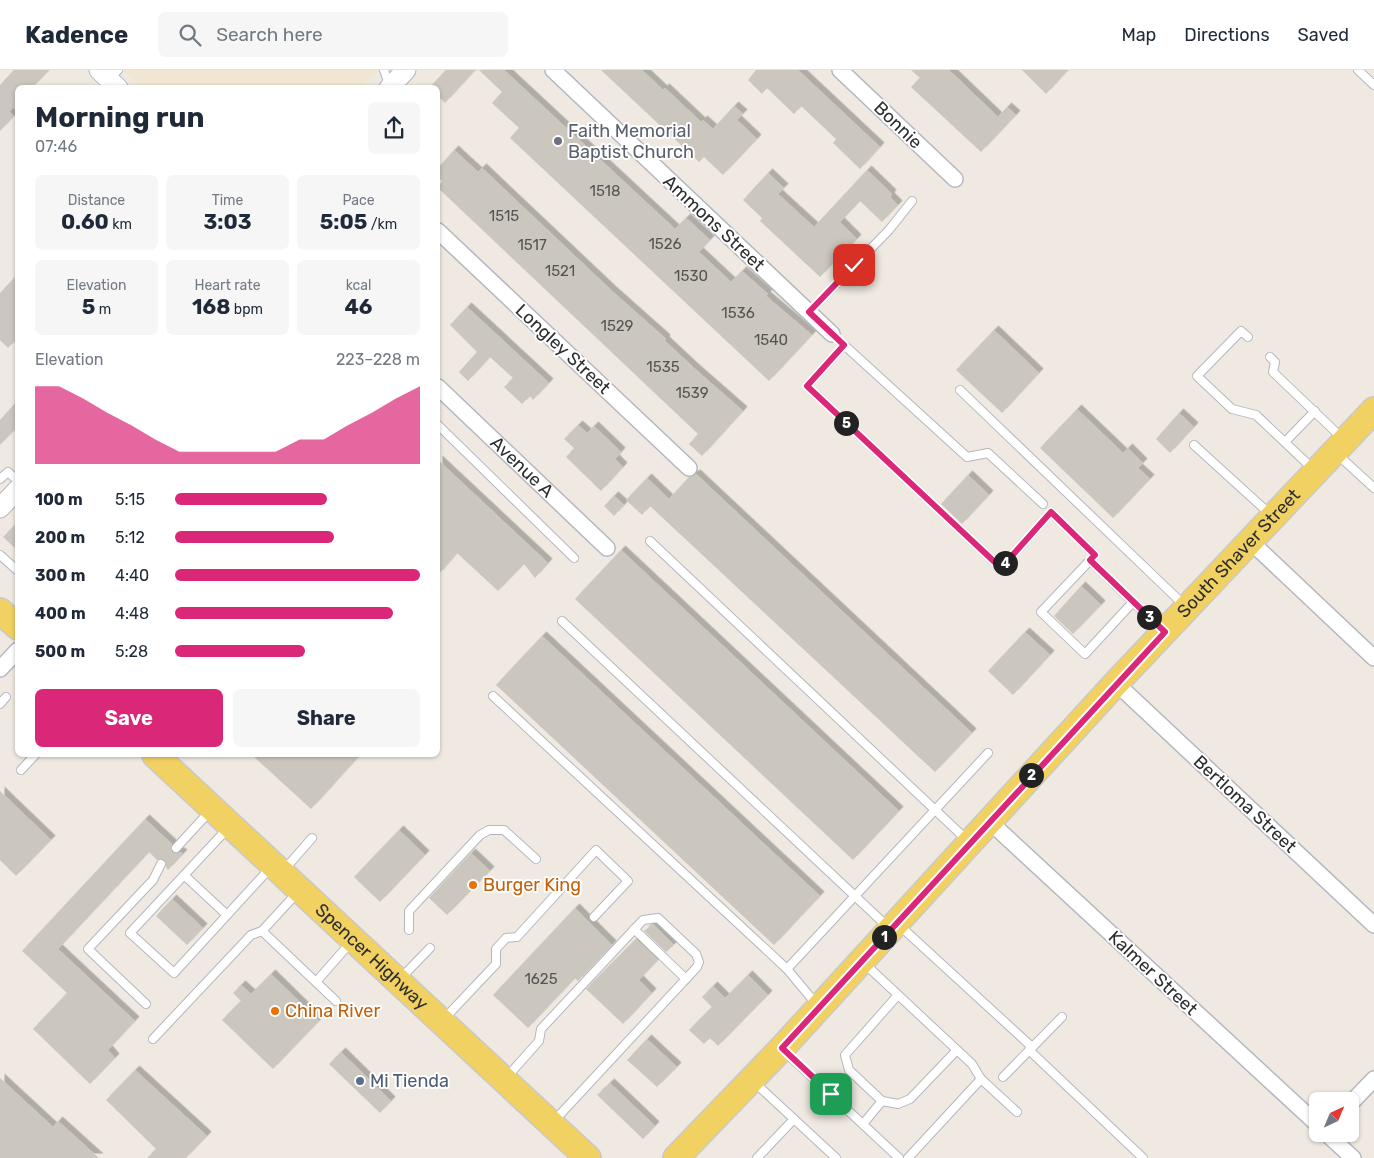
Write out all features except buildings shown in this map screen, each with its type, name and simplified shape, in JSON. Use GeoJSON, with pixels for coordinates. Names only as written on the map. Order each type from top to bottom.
{"type":"FeatureCollection","features":[{"type":"Feature","properties":{"kind":"main road","name":"South Shaver Street"},"geometry":{"type":"LineString","coordinates":[[676,1158],[782,1048],[1116,683],[1274,518],[1374,410]]}},
{"type":"Feature","properties":{"kind":"main road"},"geometry":{"type":"LineString","coordinates":[[0,611],[15,624]]}},
{"type":"Feature","properties":{"kind":"main road","name":"Spencer Highway"},"geometry":{"type":"LineString","coordinates":[[157,757],[588,1158]]}},
{"type":"Feature","properties":{"kind":"street"},"geometry":{"type":"LineString","coordinates":[[392,85],[406,70]]}},
{"type":"Feature","properties":{"kind":"street","name":"Ammons Street"},"geometry":{"type":"LineString","coordinates":[[553,70],[832,334]]}},
{"type":"Feature","properties":{"kind":"street","name":"Bonnie"},"geometry":{"type":"LineString","coordinates":[[840,70],[955,179]]}},
{"type":"Feature","properties":{"kind":"street","name":"Longley Street"},"geometry":{"type":"LineString","coordinates":[[440,233],[689,468]]}},
{"type":"Feature","properties":{"kind":"street","name":"Avenue A"},"geometry":{"type":"LineString","coordinates":[[440,389],[607,548]]}},
{"type":"Feature","properties":{"kind":"street"},"geometry":{"type":"LineString","coordinates":[[0,508],[15,492]]}},
{"type":"Feature","properties":{"kind":"street"},"geometry":{"type":"LineString","coordinates":[[1251,542],[1374,658]]}},
{"type":"Feature","properties":{"kind":"street"},"geometry":{"type":"LineString","coordinates":[[0,669],[15,653]]}},
{"type":"Feature","properties":{"kind":"street","name":"Bertloma Street"},"geometry":{"type":"LineString","coordinates":[[1116,683],[1374,924]]}},
{"type":"Feature","properties":{"kind":"street","name":"Kalmer Street"},"geometry":{"type":"LineString","coordinates":[[989,821],[1309,1117]]}},
{"type":"Feature","properties":{"kind":"street"},"geometry":{"type":"LineString","coordinates":[[1359,1095],[1374,1079]]}},
{"type":"Feature","properties":{"kind":"street"},"geometry":{"type":"LineString","coordinates":[[1336,1142],[1353,1158]]}},
{"type":"Feature","properties":{"kind":"lane"},"geometry":{"type":"LineString","coordinates":[[384,70],[389,85]]}},
{"type":"Feature","properties":{"kind":"lane"},"geometry":{"type":"LineString","coordinates":[[1358,70],[1374,85]]}},
{"type":"Feature","properties":{"kind":"lane"},"geometry":{"type":"LineString","coordinates":[[809,312],[889,230],[912,201]]}},
{"type":"Feature","properties":{"kind":"lane"},"geometry":{"type":"LineString","coordinates":[[1248,337],[1242,331],[1197,376],[1232,409],[1256,415],[1316,473]]}},
{"type":"Feature","properties":{"kind":"lane"},"geometry":{"type":"LineString","coordinates":[[832,334],[967,457],[988,454],[1043,504]]}},
{"type":"Feature","properties":{"kind":"lane"},"geometry":{"type":"LineString","coordinates":[[844,345],[807,386],[1001,568],[1051,512],[1095,555],[1041,612],[1085,654],[1133,602]]}},
{"type":"Feature","properties":{"kind":"lane"},"geometry":{"type":"LineString","coordinates":[[1270,357],[1275,362],[1273,372],[1314,411],[1374,488]]}},
{"type":"Feature","properties":{"kind":"lane"},"geometry":{"type":"LineString","coordinates":[[960,390],[1188,609]]}},
{"type":"Feature","properties":{"kind":"lane"},"geometry":{"type":"LineString","coordinates":[[1285,442],[1314,411]]}},
{"type":"Feature","properties":{"kind":"lane"},"geometry":{"type":"LineString","coordinates":[[440,427],[574,558]]}},
{"type":"Feature","properties":{"kind":"lane"},"geometry":{"type":"LineString","coordinates":[[1194,445],[1274,518]]}},
{"type":"Feature","properties":{"kind":"lane"},"geometry":{"type":"LineString","coordinates":[[0,479],[8,472],[15,478]]}},
{"type":"Feature","properties":{"kind":"lane"},"geometry":{"type":"LineString","coordinates":[[650,540],[970,842]]}},
{"type":"Feature","properties":{"kind":"lane"},"geometry":{"type":"LineString","coordinates":[[0,556],[15,568]]}},
{"type":"Feature","properties":{"kind":"lane"},"geometry":{"type":"LineString","coordinates":[[1090,560],[1165,632]]}},
{"type":"Feature","properties":{"kind":"lane"},"geometry":{"type":"LineString","coordinates":[[562,620],[855,896],[894,926],[1030,1049],[1143,1158]]}},
{"type":"Feature","properties":{"kind":"lane"},"geometry":{"type":"LineString","coordinates":[[492,696],[787,969],[819,1008]]}},
{"type":"Feature","properties":{"kind":"lane"},"geometry":{"type":"LineString","coordinates":[[0,704],[6,697]]}},
{"type":"Feature","properties":{"kind":"lane"},"geometry":{"type":"LineString","coordinates":[[787,969],[988,753]]}},
{"type":"Feature","properties":{"kind":"lane"},"geometry":{"type":"LineString","coordinates":[[21,770],[33,757]]}},
{"type":"Feature","properties":{"kind":"lane"},"geometry":{"type":"LineString","coordinates":[[176,848],[212,808]]}},
{"type":"Feature","properties":{"kind":"lane"},"geometry":{"type":"LineString","coordinates":[[231,826],[130,933],[174,973],[226,915],[312,838]]}},
{"type":"Feature","properties":{"kind":"lane"},"geometry":{"type":"LineString","coordinates":[[409,930],[409,910],[480,835],[488,830],[504,830],[536,859]]}},
{"type":"Feature","properties":{"kind":"lane"},"geometry":{"type":"LineString","coordinates":[[442,1022],[496,964],[496,949],[506,938],[517,937],[596,850],[628,881],[594,917]]}},
{"type":"Feature","properties":{"kind":"lane"},"geometry":{"type":"LineString","coordinates":[[146,1004],[88,949],[153,880],[161,864]]}},
{"type":"Feature","properties":{"kind":"lane"},"geometry":{"type":"LineString","coordinates":[[184,875],[226,915]]}},
{"type":"Feature","properties":{"kind":"lane"},"geometry":{"type":"LineString","coordinates":[[153,1039],[251,935],[262,931],[300,890]]}},
{"type":"Feature","properties":{"kind":"lane"},"geometry":{"type":"LineString","coordinates":[[504,1080],[539,1041],[541,1029],[634,929],[643,920],[658,918],[696,954],[699,962],[697,967],[552,1124]]}},
{"type":"Feature","properties":{"kind":"lane"},"geometry":{"type":"LineString","coordinates":[[634,929],[686,979]]}},
{"type":"Feature","properties":{"kind":"lane"},"geometry":{"type":"LineString","coordinates":[[262,931],[336,1001]]}},
{"type":"Feature","properties":{"kind":"lane"},"geometry":{"type":"LineString","coordinates":[[316,982],[354,940]]}},
{"type":"Feature","properties":{"kind":"lane"},"geometry":{"type":"LineString","coordinates":[[398,982],[430,948]]}},
{"type":"Feature","properties":{"kind":"lane"},"geometry":{"type":"LineString","coordinates":[[862,961],[972,1064],[981,1079],[1017,1112]]}},
{"type":"Feature","properties":{"kind":"lane"},"geometry":{"type":"LineString","coordinates":[[898,995],[845,1055],[849,1070],[882,1101],[898,1104],[910,1100],[957,1050]]}},
{"type":"Feature","properties":{"kind":"lane"},"geometry":{"type":"LineString","coordinates":[[1003,1077],[1062,1016]]}},
{"type":"Feature","properties":{"kind":"lane"},"geometry":{"type":"LineString","coordinates":[[782,1048],[900,1158]]}},
{"type":"Feature","properties":{"kind":"lane"},"geometry":{"type":"LineString","coordinates":[[752,1079],[836,1158]]}},
{"type":"Feature","properties":{"kind":"lane"},"geometry":{"type":"LineString","coordinates":[[908,1158],[981,1079]]}},
{"type":"Feature","properties":{"kind":"lane"},"geometry":{"type":"LineString","coordinates":[[863,1124],[882,1101]]}},
{"type":"Feature","properties":{"kind":"lane"},"geometry":{"type":"LineString","coordinates":[[757,1158],[794,1119]]}},
{"type":"Feature","properties":{"kind":"shaded area"},"geometry":{"type":"Polygon","coordinates":[[[122,70],[380,70],[362,85],[139,85],[122,70]]]}},
{"type":"Feature","properties":{"kind":"place","name":"Faith Memorial Baptist Church"},"geometry":{"type":"Point","coordinates":[558,141]}},
{"type":"Feature","properties":{"kind":"place","name":"Burger King"},"geometry":{"type":"Point","coordinates":[473,885]}},
{"type":"Feature","properties":{"kind":"place","name":"China River"},"geometry":{"type":"Point","coordinates":[275,1011]}},
{"type":"Feature","properties":{"kind":"place","name":"Mi Tienda"},"geometry":{"type":"Point","coordinates":[360,1081]}},
{"type":"Feature","properties":{"kind":"route"},"geometry":{"type":"LineString","coordinates":[[831,1094],[782,1048],[1116,683],[1165,632],[1090,560],[1095,555],[1051,512],[1001,568],[807,386],[844,345],[809,312],[854,265]]}}]}
